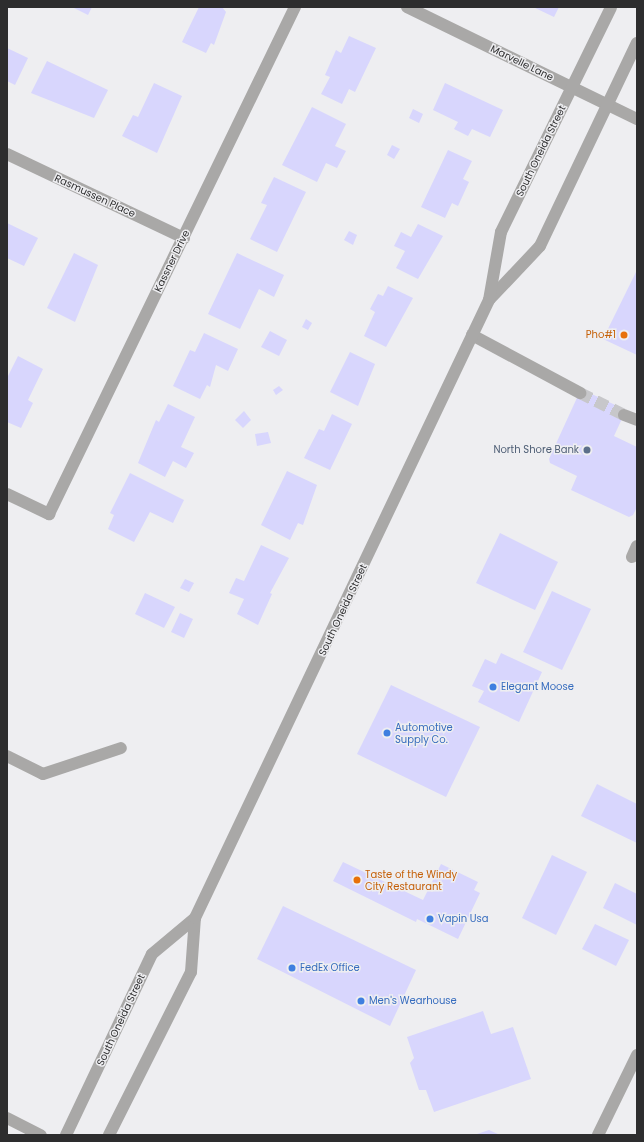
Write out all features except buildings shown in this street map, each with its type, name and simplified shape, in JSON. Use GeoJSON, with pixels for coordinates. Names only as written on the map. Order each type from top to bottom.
{"type":"FeatureCollection","features":[{"type":"Feature","properties":{"kind":"street","name":"Kassner Drive"},"geometry":{"type":"LineString","coordinates":[[7,494],[49,514],[295,7]]}},
{"type":"Feature","properties":{"kind":"street","name":"Marvelle Lane"},"geometry":{"type":"LineString","coordinates":[[407,7],[637,119]]}},
{"type":"Feature","properties":{"kind":"street","name":"South Oneida Street"},"geometry":{"type":"LineString","coordinates":[[109,1135],[191,972],[195,918],[488,300],[501,232],[611,7]]}},
{"type":"Feature","properties":{"kind":"street","name":"South Oneida Street"},"geometry":{"type":"LineString","coordinates":[[488,300],[540,246],[637,43]]}},
{"type":"Feature","properties":{"kind":"street","name":"Rasmussen Place"},"geometry":{"type":"LineString","coordinates":[[7,154],[184,238]]}},
{"type":"Feature","properties":{"kind":"street"},"geometry":{"type":"LineString","coordinates":[[472,335],[580,393]]}},
{"type":"Feature","properties":{"kind":"street"},"geometry":{"type":"LineString","coordinates":[[624,415],[637,420]]}},
{"type":"Feature","properties":{"kind":"street"},"geometry":{"type":"LineString","coordinates":[[7,756],[43,774],[121,748]]}},
{"type":"Feature","properties":{"kind":"street","name":"South Oneida Street"},"geometry":{"type":"LineString","coordinates":[[66,1135],[152,954],[195,918]]}},
{"type":"Feature","properties":{"kind":"street"},"geometry":{"type":"LineString","coordinates":[[598,1135],[637,1055]]}},
{"type":"Feature","properties":{"kind":"street"},"geometry":{"type":"LineString","coordinates":[[7,1118],[41,1135]]}},
{"type":"Feature","properties":{"kind":"tunnel"},"geometry":{"type":"LineString","coordinates":[[580,393],[624,415]]}},
{"type":"Feature","properties":{"kind":"place","name":"Pho#1"},"geometry":{"type":"Point","coordinates":[624,335]}},
{"type":"Feature","properties":{"kind":"place","name":"North Shore Bank"},"geometry":{"type":"Point","coordinates":[587,450]}},
{"type":"Feature","properties":{"kind":"place","name":"Elegant Moose"},"geometry":{"type":"Point","coordinates":[493,687]}},
{"type":"Feature","properties":{"kind":"place","name":"Automotive Supply Co."},"geometry":{"type":"Point","coordinates":[387,733]}},
{"type":"Feature","properties":{"kind":"place","name":"Taste of the Windy City Restaurant"},"geometry":{"type":"Point","coordinates":[357,880]}},
{"type":"Feature","properties":{"kind":"place","name":"Vapin Usa"},"geometry":{"type":"Point","coordinates":[430,919]}},
{"type":"Feature","properties":{"kind":"place","name":"FedEx Office"},"geometry":{"type":"Point","coordinates":[292,968]}},
{"type":"Feature","properties":{"kind":"place","name":"Men's Wearhouse"},"geometry":{"type":"Point","coordinates":[361,1001]}}]}
